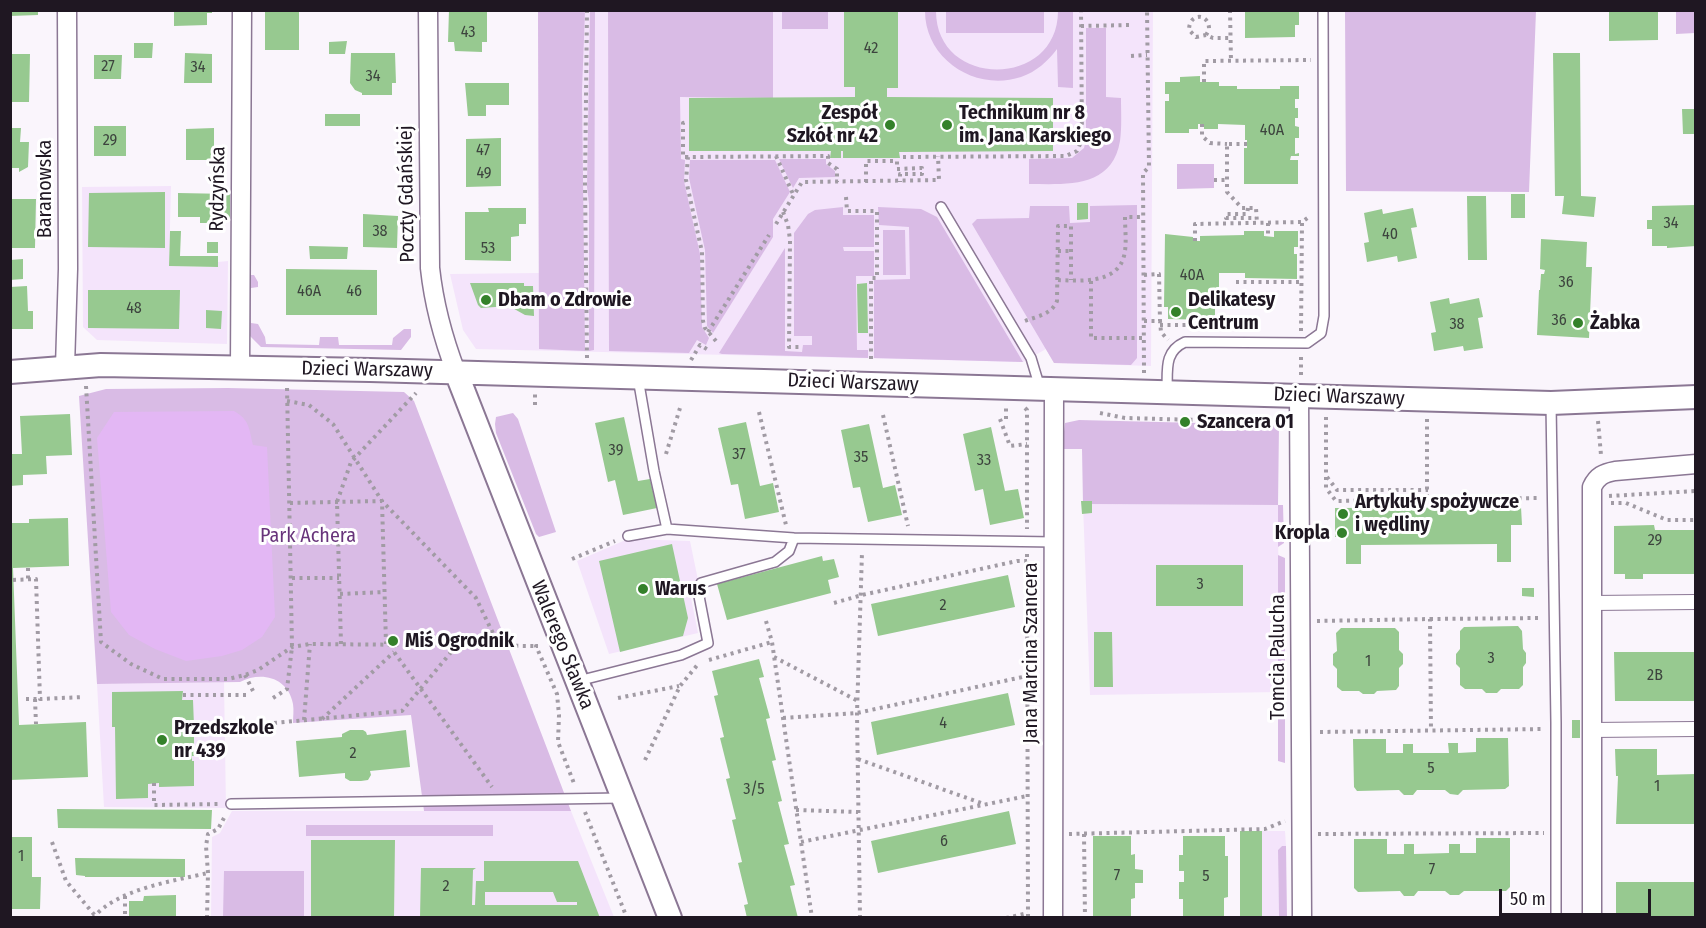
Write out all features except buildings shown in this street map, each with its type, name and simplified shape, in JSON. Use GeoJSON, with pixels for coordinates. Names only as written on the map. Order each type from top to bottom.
{"type":"FeatureCollection","features":[{"type":"Feature","properties":{"kind":"street","name":"Baranowska"},"geometry":{"type":"LineString","coordinates":[[65,367],[68,269],[67,10]]}},
{"type":"Feature","properties":{"kind":"street","name":"Rydzyńska"},"geometry":{"type":"LineString","coordinates":[[240,367],[242,10]]}},
{"type":"Feature","properties":{"kind":"street","name":"Poczty Gdańskiej"},"geometry":{"type":"LineString","coordinates":[[428,10],[430,268],[442,335],[456,372]]}},
{"type":"Feature","properties":{"kind":"street","name":"Dzieci Warszawy"},"geometry":{"type":"LineString","coordinates":[[10,372],[101,365],[456,372],[1167,392],[1300,387],[1551,403],[1695,396]]}},
{"type":"Feature","properties":{"kind":"street","name":"Walerego Sławka"},"geometry":{"type":"LineString","coordinates":[[456,372],[670,918]]}},
{"type":"Feature","properties":{"kind":"street","name":"Tomcia Palucha"},"geometry":{"type":"LineString","coordinates":[[1300,387],[1302,918]]}},
{"type":"Feature","properties":{"kind":"street","name":"Jana Marcina Szancera"},"geometry":{"type":"LineString","coordinates":[[1047,389],[1054,542],[1053,918]]}},
{"type":"Feature","properties":{"kind":"street"},"geometry":{"type":"LineString","coordinates":[[1592,918],[1590,495],[1595,480],[1603,474],[1695,464]]}},
{"type":"Feature","properties":{"kind":"street"},"geometry":{"type":"LineString","coordinates":[[1591,603],[1695,602]]}},
{"type":"Feature","properties":{"kind":"street"},"geometry":{"type":"LineString","coordinates":[[1591,730],[1695,729]]}},
{"type":"Feature","properties":{"kind":"lane"},"geometry":{"type":"LineString","coordinates":[[1167,392],[1169,356],[1175,347],[1185,342],[1300,343],[1311,341],[1319,336],[1324,323],[1323,10]]}},
{"type":"Feature","properties":{"kind":"lane"},"geometry":{"type":"LineString","coordinates":[[941,207],[1047,389]]}},
{"type":"Feature","properties":{"kind":"lane"},"geometry":{"type":"LineString","coordinates":[[638,377],[654,471],[667,529]]}},
{"type":"Feature","properties":{"kind":"lane"},"geometry":{"type":"LineString","coordinates":[[1551,403],[1556,723],[1556,918]]}},
{"type":"Feature","properties":{"kind":"lane"},"geometry":{"type":"LineString","coordinates":[[627,536],[667,529],[794,538],[1054,542]]}},
{"type":"Feature","properties":{"kind":"lane"},"geometry":{"type":"LineString","coordinates":[[577,681],[681,655],[708,643],[698,591],[701,583],[775,562],[789,551],[794,538]]}},
{"type":"Feature","properties":{"kind":"lane"},"geometry":{"type":"LineString","coordinates":[[231,804],[622,798]]}},
{"type":"Feature","properties":{"kind":"path"},"geometry":{"type":"LineString","coordinates":[[587,10],[585,168],[587,350]]}},
{"type":"Feature","properties":{"kind":"path"},"geometry":{"type":"LineString","coordinates":[[903,157],[1066,156],[1077,151],[1082,140],[1081,10]]}},
{"type":"Feature","properties":{"kind":"path"},"geometry":{"type":"LineString","coordinates":[[1144,374],[1143,173],[1149,166],[1147,10]]}},
{"type":"Feature","properties":{"kind":"path"},"geometry":{"type":"LineString","coordinates":[[1204,17],[1206,10]]}},
{"type":"Feature","properties":{"kind":"path"},"geometry":{"type":"LineString","coordinates":[[1230,10],[1231,61]]}},
{"type":"Feature","properties":{"kind":"path"},"geometry":{"type":"LineString","coordinates":[[1206,35],[1210,26],[1204,17],[1198,16],[1192,19],[1189,30],[1196,37],[1206,35],[1213,38],[1230,38]]}},
{"type":"Feature","properties":{"kind":"path"},"geometry":{"type":"LineString","coordinates":[[1081,26],[1131,25]]}},
{"type":"Feature","properties":{"kind":"path"},"geometry":{"type":"LineString","coordinates":[[1131,56],[1147,55]]}},
{"type":"Feature","properties":{"kind":"path"},"geometry":{"type":"LineString","coordinates":[[1204,82],[1204,61],[1313,60]]}},
{"type":"Feature","properties":{"kind":"path"},"geometry":{"type":"LineString","coordinates":[[688,122],[683,123],[683,157],[828,156],[828,163],[837,169],[837,182]]}},
{"type":"Feature","properties":{"kind":"path"},"geometry":{"type":"LineString","coordinates":[[1202,124],[1202,136],[1210,143],[1247,144]]}},
{"type":"Feature","properties":{"kind":"path"},"geometry":{"type":"LineString","coordinates":[[1227,144],[1227,192],[1242,208],[1256,208],[1256,220]]}},
{"type":"Feature","properties":{"kind":"path"},"geometry":{"type":"LineString","coordinates":[[776,156],[794,195]]}},
{"type":"Feature","properties":{"kind":"path"},"geometry":{"type":"LineString","coordinates":[[776,224],[802,182],[939,180],[938,156]]}},
{"type":"Feature","properties":{"kind":"path"},"geometry":{"type":"LineString","coordinates":[[688,157],[686,180],[702,252],[703,321],[708,332],[716,341]]}},
{"type":"Feature","properties":{"kind":"path"},"geometry":{"type":"LineString","coordinates":[[866,182],[866,161],[897,161],[897,169],[922,168],[922,174],[900,174],[900,182]]}},
{"type":"Feature","properties":{"kind":"path"},"geometry":{"type":"LineString","coordinates":[[1214,180],[1227,180]]}},
{"type":"Feature","properties":{"kind":"path"},"geometry":{"type":"LineString","coordinates":[[846,197],[847,211],[877,211],[877,278],[871,278],[871,358]]}},
{"type":"Feature","properties":{"kind":"path"},"geometry":{"type":"LineString","coordinates":[[1248,208],[1247,214],[1227,214],[1226,218],[1268,223],[1302,222],[1314,213]]}},
{"type":"Feature","properties":{"kind":"path"},"geometry":{"type":"LineString","coordinates":[[783,212],[790,240],[789,347],[802,347]]}},
{"type":"Feature","properties":{"kind":"path"},"geometry":{"type":"LineString","coordinates":[[1058,280],[1091,280],[1109,274],[1120,264],[1125,251],[1125,217],[1143,217]]}},
{"type":"Feature","properties":{"kind":"path"},"geometry":{"type":"LineString","coordinates":[[1196,241],[1195,224],[1256,220]]}},
{"type":"Feature","properties":{"kind":"path"},"geometry":{"type":"LineString","coordinates":[[1300,387],[1302,222]]}},
{"type":"Feature","properties":{"kind":"path"},"geometry":{"type":"LineString","coordinates":[[1268,223],[1268,236]]}},
{"type":"Feature","properties":{"kind":"path"},"geometry":{"type":"LineString","coordinates":[[1029,320],[1054,309],[1058,297],[1058,226],[1071,226],[1071,280]]}},
{"type":"Feature","properties":{"kind":"path"},"geometry":{"type":"LineString","coordinates":[[708,332],[769,235]]}},
{"type":"Feature","properties":{"kind":"path"},"geometry":{"type":"LineString","coordinates":[[1058,251],[1071,251]]}},
{"type":"Feature","properties":{"kind":"path"},"geometry":{"type":"LineString","coordinates":[[1144,275],[1159,274],[1161,332],[1175,347]]}},
{"type":"Feature","properties":{"kind":"path"},"geometry":{"type":"LineString","coordinates":[[1091,280],[1091,338],[1144,338]]}},
{"type":"Feature","properties":{"kind":"path"},"geometry":{"type":"LineString","coordinates":[[1236,282],[1301,282]]}},
{"type":"Feature","properties":{"kind":"path"},"geometry":{"type":"LineString","coordinates":[[1144,321],[1160,321]]}},
{"type":"Feature","properties":{"kind":"path"},"geometry":{"type":"LineString","coordinates":[[690,361],[700,345],[710,351]]}},
{"type":"Feature","properties":{"kind":"path"},"geometry":{"type":"LineString","coordinates":[[86,385],[101,642],[131,664],[163,679],[228,679],[258,670],[292,647],[310,644],[562,646]]}},
{"type":"Feature","properties":{"kind":"path"},"geometry":{"type":"LineString","coordinates":[[273,698],[287,689],[292,647],[287,386]]}},
{"type":"Feature","properties":{"kind":"path"},"geometry":{"type":"LineString","coordinates":[[341,644],[337,502],[351,462],[417,392]]}},
{"type":"Feature","properties":{"kind":"path"},"geometry":{"type":"LineString","coordinates":[[287,400],[309,405],[333,424],[382,501],[476,598],[499,646]]}},
{"type":"Feature","properties":{"kind":"path"},"geometry":{"type":"LineString","coordinates":[[1015,406],[1006,406],[1003,419],[1011,446],[1028,444]]}},
{"type":"Feature","properties":{"kind":"path"},"geometry":{"type":"LineString","coordinates":[[1006,918],[1028,915],[1028,444],[1027,410],[1023,406]]}},
{"type":"Feature","properties":{"kind":"path"},"geometry":{"type":"LineString","coordinates":[[654,471],[662,468],[680,408]]}},
{"type":"Feature","properties":{"kind":"path"},"geometry":{"type":"LineString","coordinates":[[759,412],[787,529]]}},
{"type":"Feature","properties":{"kind":"path"},"geometry":{"type":"LineString","coordinates":[[1089,412],[1125,418],[1158,419],[1235,421],[1259,417]]}},
{"type":"Feature","properties":{"kind":"path"},"geometry":{"type":"LineString","coordinates":[[883,415],[909,533]]}},
{"type":"Feature","properties":{"kind":"path"},"geometry":{"type":"LineString","coordinates":[[1326,416],[1326,488],[1336,501],[1541,498]]}},
{"type":"Feature","properties":{"kind":"path"},"geometry":{"type":"LineString","coordinates":[[1427,418],[1427,500]]}},
{"type":"Feature","properties":{"kind":"path"},"geometry":{"type":"LineString","coordinates":[[1598,420],[1599,443]]}},
{"type":"Feature","properties":{"kind":"path"},"geometry":{"type":"LineString","coordinates":[[1603,474],[1607,496],[1695,491]]}},
{"type":"Feature","properties":{"kind":"path"},"geometry":{"type":"LineString","coordinates":[[1326,475],[1338,490],[1428,490]]}},
{"type":"Feature","properties":{"kind":"path"},"geometry":{"type":"LineString","coordinates":[[290,503],[382,501]]}},
{"type":"Feature","properties":{"kind":"path"},"geometry":{"type":"LineString","coordinates":[[382,501],[386,645]]}},
{"type":"Feature","properties":{"kind":"path"},"geometry":{"type":"LineString","coordinates":[[1605,504],[1626,503],[1667,520],[1695,520]]}},
{"type":"Feature","properties":{"kind":"path"},"geometry":{"type":"LineString","coordinates":[[572,559],[627,536]]}},
{"type":"Feature","properties":{"kind":"path"},"geometry":{"type":"LineString","coordinates":[[860,918],[857,713],[862,539]]}},
{"type":"Feature","properties":{"kind":"path"},"geometry":{"type":"LineString","coordinates":[[834,603],[1017,561],[1027,561]]}},
{"type":"Feature","properties":{"kind":"path"},"geometry":{"type":"LineString","coordinates":[[28,568],[28,579]]}},
{"type":"Feature","properties":{"kind":"path"},"geometry":{"type":"LineString","coordinates":[[292,578],[339,578]]}},
{"type":"Feature","properties":{"kind":"path"},"geometry":{"type":"LineString","coordinates":[[13,580],[36,579],[38,699],[36,724]]}},
{"type":"Feature","properties":{"kind":"path"},"geometry":{"type":"LineString","coordinates":[[340,594],[384,592]]}},
{"type":"Feature","properties":{"kind":"path"},"geometry":{"type":"LineString","coordinates":[[1319,621],[1536,618]]}},
{"type":"Feature","properties":{"kind":"path"},"geometry":{"type":"LineString","coordinates":[[1430,619],[1431,730]]}},
{"type":"Feature","properties":{"kind":"path"},"geometry":{"type":"LineString","coordinates":[[766,621],[772,642],[812,918]]}},
{"type":"Feature","properties":{"kind":"path"},"geometry":{"type":"LineString","coordinates":[[645,760],[680,686],[698,664],[772,642]]}},
{"type":"Feature","properties":{"kind":"path"},"geometry":{"type":"LineString","coordinates":[[304,720],[310,644]]}},
{"type":"Feature","properties":{"kind":"path"},"geometry":{"type":"LineString","coordinates":[[394,645],[394,652],[502,800]]}},
{"type":"Feature","properties":{"kind":"path"},"geometry":{"type":"LineString","coordinates":[[274,723],[402,711],[457,645]]}},
{"type":"Feature","properties":{"kind":"path"},"geometry":{"type":"LineString","coordinates":[[536,646],[557,694],[558,742],[627,918]]}},
{"type":"Feature","properties":{"kind":"path"},"geometry":{"type":"LineString","coordinates":[[322,719],[394,652]]}},
{"type":"Feature","properties":{"kind":"path"},"geometry":{"type":"LineString","coordinates":[[774,656],[858,701]]}},
{"type":"Feature","properties":{"kind":"path"},"geometry":{"type":"LineString","coordinates":[[183,695],[251,693],[245,675]]}},
{"type":"Feature","properties":{"kind":"path"},"geometry":{"type":"LineString","coordinates":[[783,718],[857,713],[1027,676]]}},
{"type":"Feature","properties":{"kind":"path"},"geometry":{"type":"LineString","coordinates":[[618,698],[680,686]]}},
{"type":"Feature","properties":{"kind":"path"},"geometry":{"type":"LineString","coordinates":[[26,699],[84,697]]}},
{"type":"Feature","properties":{"kind":"path"},"geometry":{"type":"LineString","coordinates":[[1312,733],[1544,729]]}},
{"type":"Feature","properties":{"kind":"path"},"geometry":{"type":"LineString","coordinates":[[858,759],[984,804]]}},
{"type":"Feature","properties":{"kind":"path"},"geometry":{"type":"LineString","coordinates":[[154,783],[154,805],[231,804],[218,829],[208,834],[206,846],[207,918]]}},
{"type":"Feature","properties":{"kind":"path"},"geometry":{"type":"LineString","coordinates":[[801,842],[1027,796]]}},
{"type":"Feature","properties":{"kind":"path"},"geometry":{"type":"LineString","coordinates":[[796,810],[858,812]]}},
{"type":"Feature","properties":{"kind":"path"},"geometry":{"type":"LineString","coordinates":[[1053,834],[1265,829],[1290,819]]}},
{"type":"Feature","properties":{"kind":"path"},"geometry":{"type":"LineString","coordinates":[[1313,834],[1545,832]]}},
{"type":"Feature","properties":{"kind":"path"},"geometry":{"type":"LineString","coordinates":[[1084,834],[1085,918]]}},
{"type":"Feature","properties":{"kind":"path"},"geometry":{"type":"LineString","coordinates":[[52,842],[66,880],[95,917],[106,904],[125,896],[208,873]]}},
{"type":"Feature","properties":{"kind":"path"},"geometry":{"type":"LineString","coordinates":[[125,896],[125,918]]}},
{"type":"Feature","properties":{"kind":"shaded area"},"geometry":{"type":"Polygon","coordinates":[[[538,11],[1153,11],[1151,366],[1054,363],[1046,349],[1023,362],[476,349],[463,330],[450,274],[539,273],[538,11]]]}},
{"type":"Feature","properties":{"kind":"shaded area"},"geometry":{"type":"Polygon","coordinates":[[[171,186],[169,266],[217,267],[218,262],[228,261],[227,344],[97,340],[83,327],[82,187],[171,186]]]}},
{"type":"Feature","properties":{"kind":"shaded area"},"geometry":{"type":"Polygon","coordinates":[[[234,411],[246,421],[253,445],[267,447],[275,617],[262,637],[242,650],[222,656],[186,661],[155,649],[129,635],[111,612],[97,438],[114,412],[234,411]]]}},
{"type":"Feature","properties":{"kind":"shaded area"},"geometry":{"type":"Polygon","coordinates":[[[1083,504],[1278,505],[1279,692],[1090,695],[1083,504]]]}},
{"type":"Feature","properties":{"kind":"shaded area"},"geometry":{"type":"Polygon","coordinates":[[[628,539],[690,541],[698,580],[688,583],[698,633],[609,654],[577,561],[628,539]]]}},
{"type":"Feature","properties":{"kind":"shaded area","name":"Przedszkole nr 439"},"geometry":{"type":"Polygon","coordinates":[[[224,682],[226,808],[104,807],[97,684],[224,682]]]}},
{"type":"Feature","properties":{"kind":"shaded area"},"geometry":{"type":"Polygon","coordinates":[[[232,811],[571,811],[614,917],[211,918],[212,837],[220,833],[232,811]]]}},
{"type":"Feature","properties":{"kind":"shaded area"},"geometry":{"type":"Polygon","coordinates":[[[1240,831],[1285,831],[1286,846],[1278,850],[1279,917],[1240,918],[1240,831]]]}},
{"type":"Feature","properties":{"kind":"green space"},"geometry":{"type":"Polygon","coordinates":[[[595,10],[594,350],[589,351],[587,187],[590,11],[595,10]]]}},
{"type":"Feature","properties":{"kind":"green space"},"geometry":{"type":"Polygon","coordinates":[[[538,11],[585,11],[582,91],[585,351],[539,349],[538,11]]]}},
{"type":"Feature","properties":{"kind":"green space"},"geometry":{"type":"Polygon","coordinates":[[[608,11],[773,11],[773,98],[680,97],[681,159],[685,160],[684,181],[700,254],[702,327],[709,338],[706,345],[697,340],[689,353],[609,351],[608,11]]]}},
{"type":"Feature","properties":{"kind":"green space"},"geometry":{"type":"Polygon","coordinates":[[[782,11],[828,11],[828,29],[782,29],[782,11]]]}},
{"type":"Feature","properties":{"kind":"green space"},"geometry":{"type":"Polygon","coordinates":[[[925,11],[936,11],[941,37],[955,55],[975,66],[997,70],[1019,66],[1039,55],[1053,37],[1058,11],[1073,11],[1073,88],[1058,87],[1057,49],[1041,66],[1021,77],[987,80],[956,68],[943,57],[934,44],[927,28],[925,11]]]}},
{"type":"Feature","properties":{"kind":"green space"},"geometry":{"type":"Polygon","coordinates":[[[946,11],[1044,11],[1044,33],[946,33],[946,11]]]}},
{"type":"Feature","properties":{"kind":"green space"},"geometry":{"type":"Polygon","coordinates":[[[1345,11],[1536,11],[1529,192],[1346,191],[1345,11]]]}},
{"type":"Feature","properties":{"kind":"green space"},"geometry":{"type":"Polygon","coordinates":[[[1676,11],[1695,11],[1695,33],[1676,34],[1676,11]]]}},
{"type":"Feature","properties":{"kind":"green space"},"geometry":{"type":"Polygon","coordinates":[[[1086,28],[1106,28],[1106,97],[1121,98],[1121,136],[1115,157],[1108,168],[1097,176],[1085,180],[1058,184],[1029,184],[1029,159],[1072,158],[1084,148],[1086,139],[1086,28]]]}},
{"type":"Feature","properties":{"kind":"green space"},"geometry":{"type":"Polygon","coordinates":[[[779,159],[826,159],[826,164],[835,171],[835,177],[799,178],[793,188],[779,159]]]}},
{"type":"Feature","properties":{"kind":"green space"},"geometry":{"type":"Polygon","coordinates":[[[690,160],[775,160],[790,192],[773,219],[773,237],[713,333],[707,326],[705,250],[689,178],[690,160]]]}},
{"type":"Feature","properties":{"kind":"green space"},"geometry":{"type":"Polygon","coordinates":[[[1177,164],[1214,164],[1214,188],[1177,189],[1177,164]]]}},
{"type":"Feature","properties":{"kind":"green space"},"geometry":{"type":"Polygon","coordinates":[[[1137,205],[1137,358],[1131,365],[1054,363],[972,224],[977,219],[1029,218],[1030,206],[1069,206],[1070,223],[1090,222],[1090,206],[1137,205]]]}},
{"type":"Feature","properties":{"kind":"green space"},"geometry":{"type":"Polygon","coordinates":[[[843,207],[843,215],[874,215],[874,247],[843,247],[844,251],[874,251],[874,276],[856,276],[857,350],[868,350],[868,358],[719,353],[785,248],[785,351],[802,352],[803,345],[812,345],[812,336],[794,336],[794,233],[808,214],[815,210],[843,207]]]}},
{"type":"Feature","properties":{"kind":"green space"},"geometry":{"type":"Polygon","coordinates":[[[878,207],[921,209],[937,217],[1023,362],[874,358],[874,280],[910,279],[909,227],[879,225],[878,207]]]}},
{"type":"Feature","properties":{"kind":"green space"},"geometry":{"type":"Polygon","coordinates":[[[883,230],[905,230],[906,275],[883,275],[883,230]]]}},
{"type":"Feature","properties":{"kind":"green space"},"geometry":{"type":"Polygon","coordinates":[[[249,275],[254,275],[258,282],[258,287],[251,288],[251,323],[258,324],[266,344],[319,345],[320,337],[338,337],[339,345],[392,345],[393,338],[404,329],[411,329],[411,337],[401,350],[261,347],[249,335],[249,275]]]}},
{"type":"Feature","properties":{"kind":"green space","name":"Park Achera"},"geometry":{"type":"Polygon","coordinates":[[[228,388],[404,392],[414,401],[571,811],[424,811],[411,715],[293,723],[293,706],[286,688],[280,682],[265,677],[240,682],[97,684],[79,396],[106,389],[228,388]]]}},
{"type":"Feature","properties":{"kind":"green space"},"geometry":{"type":"Polygon","coordinates":[[[513,413],[518,419],[556,532],[539,537],[496,433],[496,417],[513,413]]]}},
{"type":"Feature","properties":{"kind":"green space"},"geometry":{"type":"Polygon","coordinates":[[[1079,420],[1279,425],[1278,505],[1083,504],[1082,449],[1062,449],[1065,423],[1079,420]]]}},
{"type":"Feature","properties":{"kind":"green space"},"geometry":{"type":"Polygon","coordinates":[[[1278,505],[1283,505],[1284,543],[1278,547],[1278,505]]]}},
{"type":"Feature","properties":{"kind":"green space"},"geometry":{"type":"Polygon","coordinates":[[[1278,555],[1285,558],[1285,763],[1278,761],[1278,555]]]}},
{"type":"Feature","properties":{"kind":"green space"},"geometry":{"type":"Polygon","coordinates":[[[306,825],[493,825],[493,836],[306,836],[306,825]]]}},
{"type":"Feature","properties":{"kind":"green space"},"geometry":{"type":"Polygon","coordinates":[[[1286,846],[1287,917],[1279,917],[1278,850],[1286,846]]]}},
{"type":"Feature","properties":{"kind":"green space"},"geometry":{"type":"Polygon","coordinates":[[[224,871],[304,871],[304,917],[223,917],[224,871]]]}},
{"type":"Feature","properties":{"kind":"place","name":"Zespół Szkół nr 42"},"geometry":{"type":"Point","coordinates":[890,125]}},
{"type":"Feature","properties":{"kind":"place","name":"Technikum nr 8 im. Jana Karskiego"},"geometry":{"type":"Point","coordinates":[947,125]}},
{"type":"Feature","properties":{"kind":"place","name":"Dbam o Zdrowie"},"geometry":{"type":"Point","coordinates":[486,300]}},
{"type":"Feature","properties":{"kind":"place","name":"Delikatesy Centrum"},"geometry":{"type":"Point","coordinates":[1176,312]}},
{"type":"Feature","properties":{"kind":"place","name":"Żabka"},"geometry":{"type":"Point","coordinates":[1578,323]}},
{"type":"Feature","properties":{"kind":"place","name":"Szancera 01"},"geometry":{"type":"Point","coordinates":[1185,422]}},
{"type":"Feature","properties":{"kind":"place","name":"Artykuły spożywcze i wędliny"},"geometry":{"type":"Point","coordinates":[1343,514]}},
{"type":"Feature","properties":{"kind":"place","name":"Kropla"},"geometry":{"type":"Point","coordinates":[1342,533]}},
{"type":"Feature","properties":{"kind":"place","name":"Warus"},"geometry":{"type":"Point","coordinates":[643,589]}},
{"type":"Feature","properties":{"kind":"place","name":"Miś Ogrodnik"},"geometry":{"type":"Point","coordinates":[393,641]}},
{"type":"Feature","properties":{"kind":"place","name":"Przedszkole nr 439"},"geometry":{"type":"Point","coordinates":[162,740]}}]}
